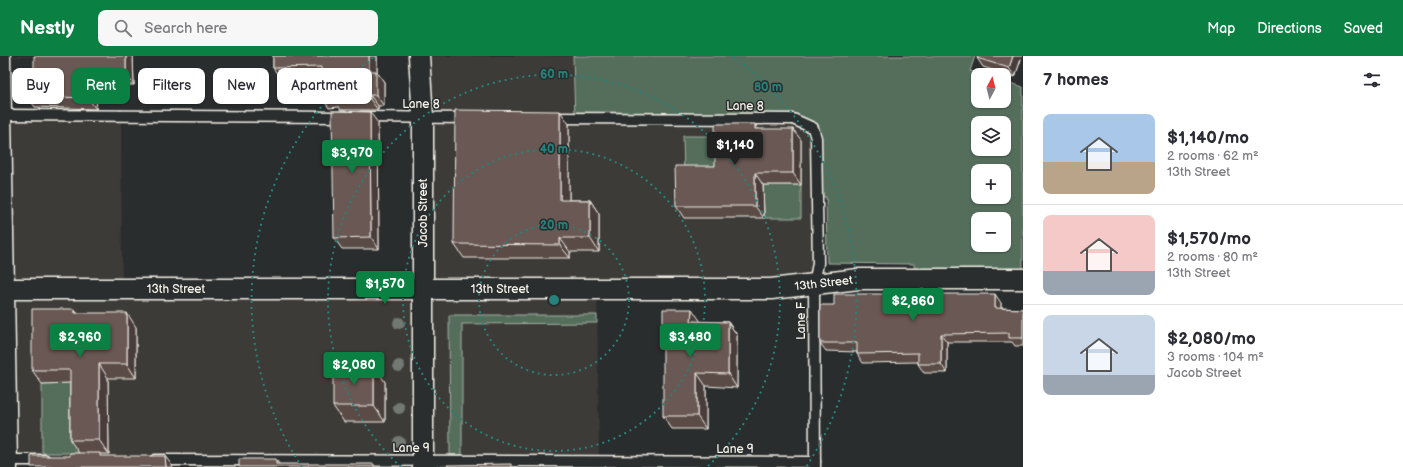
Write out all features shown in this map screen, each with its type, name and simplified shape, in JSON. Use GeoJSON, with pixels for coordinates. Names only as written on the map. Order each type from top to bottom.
{"type":"FeatureCollection","features":[{"type":"Feature","properties":{"kind":"street"},"geometry":{"type":"LineString","coordinates":[[0,56],[2,289],[7,463]]}},
{"type":"Feature","properties":{"kind":"street","name":"Jacob Street"},"geometry":{"type":"LineString","coordinates":[[419,56],[423,117],[423,464]]}},
{"type":"Feature","properties":{"kind":"street","name":"13th Street"},"geometry":{"type":"LineString","coordinates":[[2,289],[771,289],[859,279],[1023,279]]}},
{"type":"Feature","properties":{"kind":"lane","name":"Lane 8"},"geometry":{"type":"LineString","coordinates":[[1,115],[481,118]]}},
{"type":"Feature","properties":{"kind":"lane","name":"Lane 8"},"geometry":{"type":"LineString","coordinates":[[544,118],[794,119],[813,128]]}},
{"type":"Feature","properties":{"kind":"lane","name":"Lane F"},"geometry":{"type":"LineString","coordinates":[[813,128],[816,138],[818,264],[814,284],[815,464]]}},
{"type":"Feature","properties":{"kind":"lane"},"geometry":{"type":"LineString","coordinates":[[7,463],[53,460]]}},
{"type":"Feature","properties":{"kind":"lane","name":"Lane 9"},"geometry":{"type":"LineString","coordinates":[[147,460],[423,464],[815,464]]}},
{"type":"Feature","properties":{"kind":"shaded area"},"geometry":{"type":"Polygon","coordinates":[[[0,56],[152,56],[5,57],[1,115],[121,116],[122,289],[423,289],[419,56],[573,56],[575,117],[793,119],[813,128],[814,285],[597,289],[599,461],[450,461],[423,467],[0,467],[0,56]]]}},
{"type":"Feature","properties":{"kind":"green space"},"geometry":{"type":"Polygon","coordinates":[[[573,56],[975,56],[970,71],[971,108],[1011,108],[1011,83],[1023,87],[1023,279],[915,279],[914,264],[827,263],[826,197],[817,197],[816,138],[805,123],[575,118],[573,56]]]}},
{"type":"Feature","properties":{"kind":"green space"},"geometry":{"type":"Polygon","coordinates":[[[683,136],[723,136],[723,177],[684,178],[683,136]]]}},
{"type":"Feature","properties":{"kind":"green space"},"geometry":{"type":"Polygon","coordinates":[[[763,185],[801,185],[801,218],[764,218],[763,185]]]}},
{"type":"Feature","properties":{"kind":"green space"},"geometry":{"type":"Polygon","coordinates":[[[449,315],[597,315],[597,323],[462,324],[462,455],[450,455],[449,315]]]}},
{"type":"Feature","properties":{"kind":"green space"},"geometry":{"type":"Polygon","coordinates":[[[80,378],[80,453],[42,453],[42,384],[67,383],[80,378]]]}},
{"type":"Feature","properties":{"kind":"building"},"geometry":{"type":"Polygon","coordinates":[[[34,56],[126,56],[126,68],[72,68],[72,97],[64,97],[64,68],[34,68],[34,56]]]}},
{"type":"Feature","properties":{"kind":"building"},"geometry":{"type":"Polygon","coordinates":[[[273,56],[369,56],[369,68],[273,68],[273,56]]]}},
{"type":"Feature","properties":{"kind":"building"},"geometry":{"type":"Polygon","coordinates":[[[978,56],[1013,56],[1009,68],[977,58],[978,56]]]}},
{"type":"Feature","properties":{"kind":"building"},"geometry":{"type":"Polygon","coordinates":[[[372,71],[376,71],[376,95],[372,95],[372,71]]]}},
{"type":"Feature","properties":{"kind":"building"},"geometry":{"type":"Polygon","coordinates":[[[455,110],[560,111],[560,200],[590,200],[590,238],[560,238],[560,245],[454,244],[455,110]]]}},
{"type":"Feature","properties":{"kind":"building"},"geometry":{"type":"Polygon","coordinates":[[[332,111],[370,112],[371,237],[334,238],[332,111]]]}},
{"type":"Feature","properties":{"kind":"building"},"geometry":{"type":"Polygon","coordinates":[[[715,124],[755,124],[755,129],[793,129],[793,173],[755,173],[755,206],[676,206],[675,166],[715,166],[715,124]]]}},
{"type":"Feature","properties":{"kind":"building"},"geometry":{"type":"Polygon","coordinates":[[[834,294],[995,294],[995,308],[1023,309],[1023,338],[1009,338],[1009,333],[941,334],[941,364],[918,364],[918,353],[857,354],[857,343],[820,343],[820,305],[834,305],[834,294]]]}},
{"type":"Feature","properties":{"kind":"building"},"geometry":{"type":"Polygon","coordinates":[[[32,309],[74,309],[75,313],[127,313],[127,364],[99,364],[99,440],[70,440],[70,370],[32,370],[32,309]]]}},
{"type":"Feature","properties":{"kind":"building"},"geometry":{"type":"Polygon","coordinates":[[[663,309],[692,309],[691,321],[728,322],[728,374],[697,373],[697,416],[663,416],[663,309]]]}},
{"type":"Feature","properties":{"kind":"building"},"geometry":{"type":"Polygon","coordinates":[[[333,366],[374,366],[374,406],[333,406],[333,366]]]}},
{"type":"Feature","properties":{"kind":"building"},"geometry":{"type":"Polygon","coordinates":[[[70,453],[100,453],[100,456],[165,456],[166,467],[31,467],[31,456],[70,456],[70,453]]]}},
{"type":"Feature","properties":{"kind":"building"},"geometry":{"type":"Polygon","coordinates":[[[239,459],[276,459],[276,464],[374,464],[374,467],[239,467],[239,459]]]}},
{"type":"Feature","properties":{"kind":"building"},"geometry":{"type":"Polygon","coordinates":[[[511,464],[511,467],[449,467],[447,465],[511,464]]]}}]}
